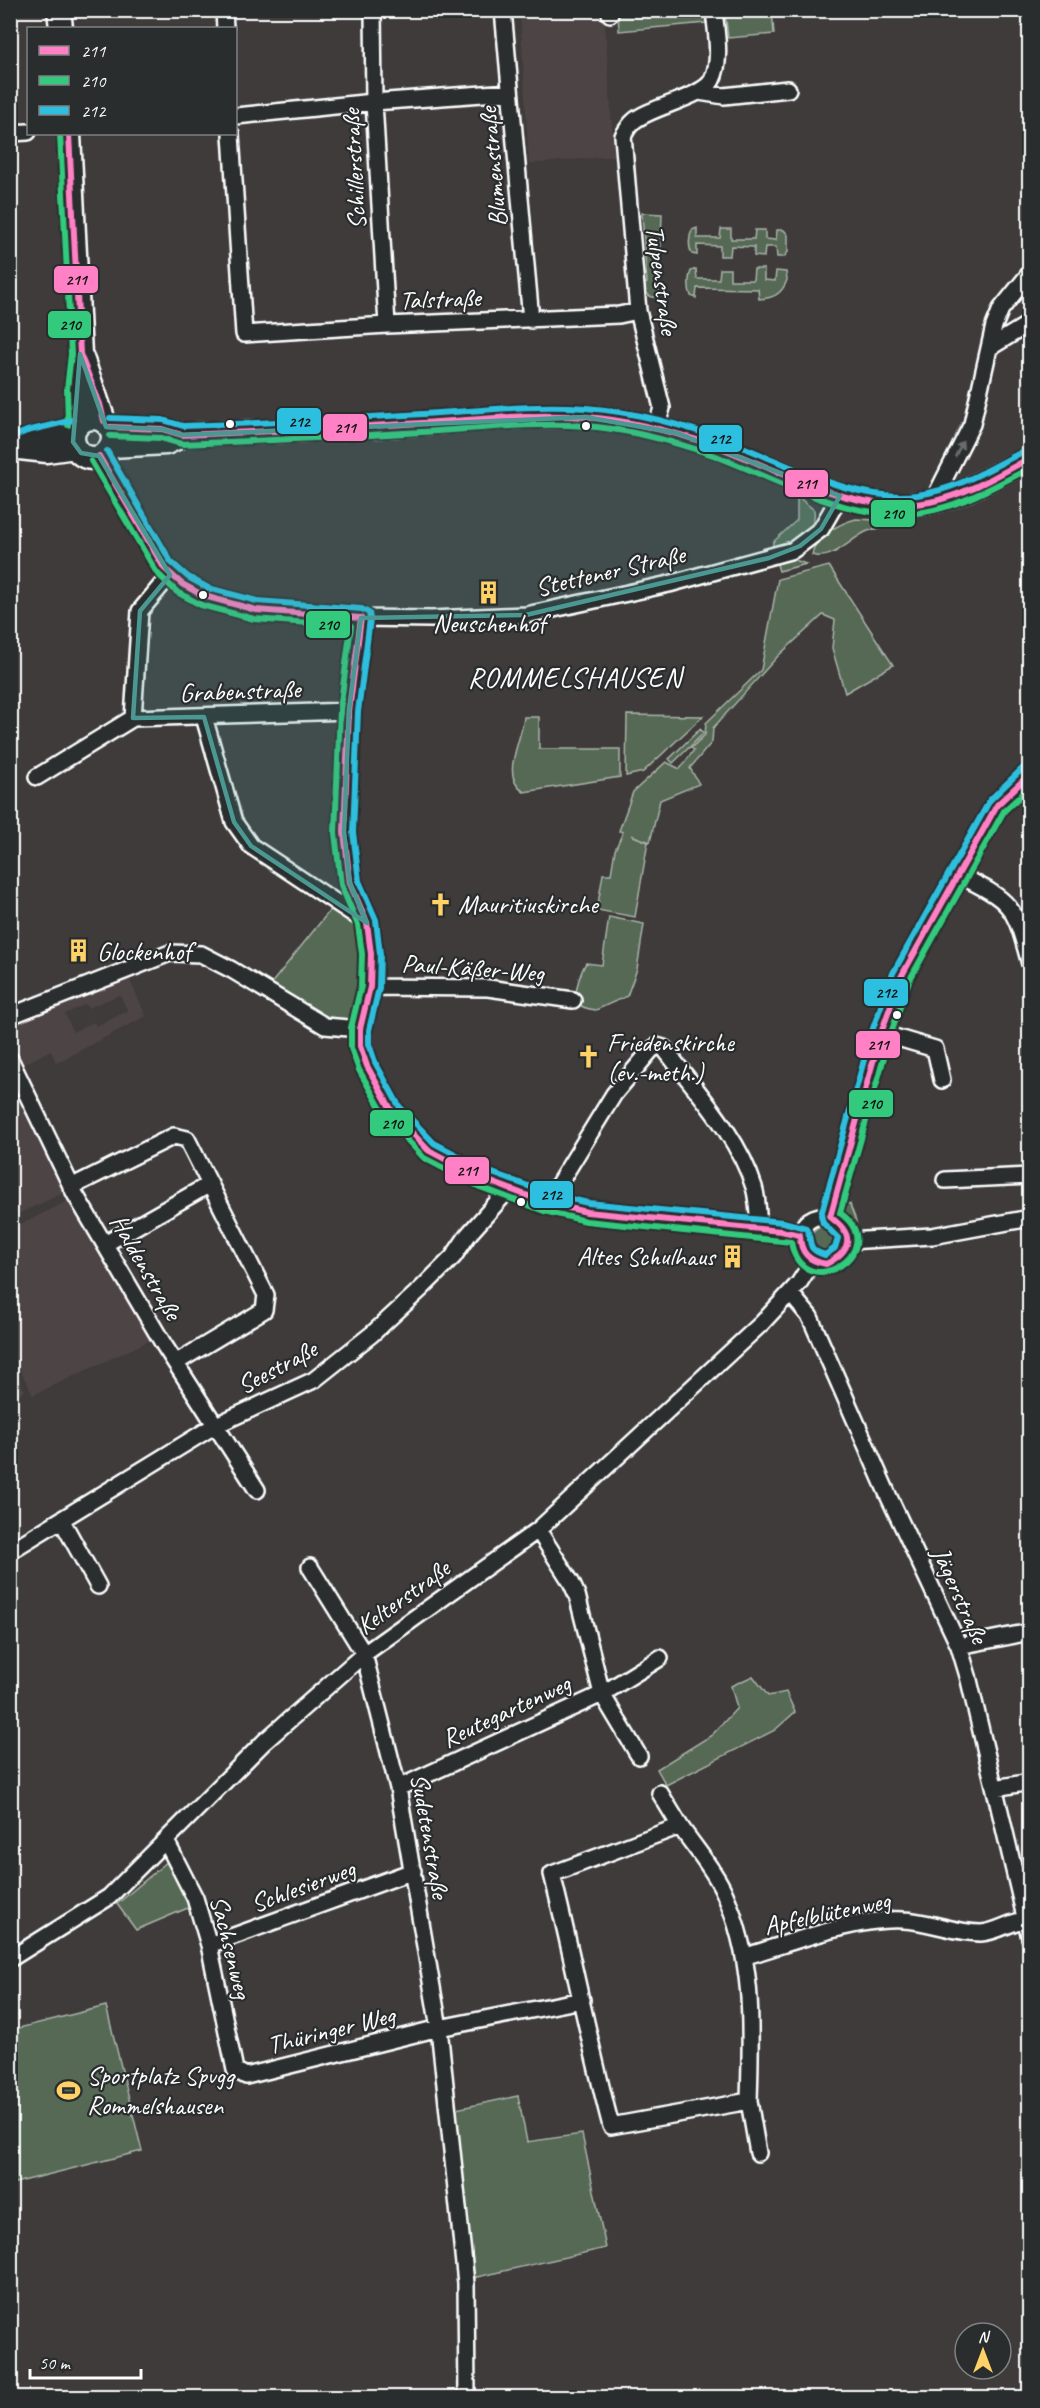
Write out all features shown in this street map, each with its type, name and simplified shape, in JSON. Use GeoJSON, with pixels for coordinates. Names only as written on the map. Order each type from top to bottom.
{"type":"FeatureCollection","features":[{"type":"Feature","properties":{"kind":"main road"},"geometry":{"type":"LineString","coordinates":[[59,10],[61,27]]}},
{"type":"Feature","properties":{"kind":"main road"},"geometry":{"type":"LineString","coordinates":[[69,135],[80,354],[76,390],[76,434],[81,453],[90,457],[106,438]]}},
{"type":"Feature","properties":{"kind":"main road"},"geometry":{"type":"LineString","coordinates":[[80,354],[100,404],[106,438]]}},
{"type":"Feature","properties":{"kind":"main road"},"geometry":{"type":"LineString","coordinates":[[14,446],[29,440],[76,434],[90,418],[106,438],[166,444],[182,435],[338,429],[525,416],[585,417],[656,428],[734,453],[840,496],[871,503],[915,504],[933,501],[976,486],[1029,458]]}},
{"type":"Feature","properties":{"kind":"street"},"geometry":{"type":"LineString","coordinates":[[224,10],[225,27]]}},
{"type":"Feature","properties":{"kind":"street","name":"Schillerstraße"},"geometry":{"type":"LineString","coordinates":[[373,10],[374,102],[387,325]]}},
{"type":"Feature","properties":{"kind":"street","name":"Blumenstraße"},"geometry":{"type":"LineString","coordinates":[[503,10],[531,320]]}},
{"type":"Feature","properties":{"kind":"street"},"geometry":{"type":"LineString","coordinates":[[699,92],[712,82],[718,60],[714,10]]}},
{"type":"Feature","properties":{"kind":"street"},"geometry":{"type":"LineString","coordinates":[[699,92],[724,96],[788,89]]}},
{"type":"Feature","properties":{"kind":"street"},"geometry":{"type":"LineString","coordinates":[[237,116],[374,102],[510,92]]}},
{"type":"Feature","properties":{"kind":"street","name":"Tulpenstraße"},"geometry":{"type":"LineString","coordinates":[[656,428],[662,408],[638,311],[623,136],[631,123],[640,116],[699,92]]}},
{"type":"Feature","properties":{"kind":"street"},"geometry":{"type":"LineString","coordinates":[[10,133],[27,132]]}},
{"type":"Feature","properties":{"kind":"street","name":"Talstraße"},"geometry":{"type":"LineString","coordinates":[[231,135],[244,334],[619,315],[638,311]]}},
{"type":"Feature","properties":{"kind":"street"},"geometry":{"type":"LineString","coordinates":[[933,501],[972,424],[994,326],[1001,309],[1029,273]]}},
{"type":"Feature","properties":{"kind":"street"},"geometry":{"type":"LineString","coordinates":[[989,348],[1029,323]]}},
{"type":"Feature","properties":{"kind":"street"},"geometry":{"type":"LineString","coordinates":[[36,777],[133,718],[140,611],[170,575],[160,562],[106,438]]}},
{"type":"Feature","properties":{"kind":"street","name":"Stettener Straße"},"geometry":{"type":"LineString","coordinates":[[170,575],[209,600],[269,613],[440,619],[526,615],[769,558],[800,546],[821,529],[840,496]]}},
{"type":"Feature","properties":{"kind":"street"},"geometry":{"type":"LineString","coordinates":[[361,618],[349,711],[345,777],[346,857],[350,883],[367,923],[371,954],[370,987],[360,1029],[360,1046],[367,1066],[392,1111],[428,1150],[508,1190],[547,1203],[586,1212],[800,1235]]}},
{"type":"Feature","properties":{"kind":"street","name":"Grabenstraße"},"geometry":{"type":"LineString","coordinates":[[133,718],[349,711]]}},
{"type":"Feature","properties":{"kind":"street"},"geometry":{"type":"LineString","coordinates":[[204,717],[234,822],[251,846],[367,923]]}},
{"type":"Feature","properties":{"kind":"street"},"geometry":{"type":"LineString","coordinates":[[830,1217],[882,1033],[902,977],[997,804],[1029,774]]}},
{"type":"Feature","properties":{"kind":"street"},"geometry":{"type":"LineString","coordinates":[[957,874],[1006,901],[1016,916],[1029,964]]}},
{"type":"Feature","properties":{"kind":"street"},"geometry":{"type":"LineString","coordinates":[[10,1016],[170,953],[191,953],[201,954],[232,970],[325,1026],[360,1029]]}},
{"type":"Feature","properties":{"kind":"street","name":"Paul-Käßer-Weg"},"geometry":{"type":"LineString","coordinates":[[370,987],[488,988],[573,1000]]}},
{"type":"Feature","properties":{"kind":"street"},"geometry":{"type":"LineString","coordinates":[[882,1033],[935,1049],[942,1080]]}},
{"type":"Feature","properties":{"kind":"street"},"geometry":{"type":"LineString","coordinates":[[547,1203],[614,1094],[651,1050],[657,1046],[664,1048],[727,1132],[744,1162],[755,1189],[759,1229]]}},
{"type":"Feature","properties":{"kind":"street","name":"Haldenstraße"},"geometry":{"type":"LineString","coordinates":[[10,1059],[71,1187],[214,1426],[257,1490]]}},
{"type":"Feature","properties":{"kind":"street"},"geometry":{"type":"LineString","coordinates":[[71,1187],[174,1136],[187,1139],[266,1295],[264,1310],[177,1362]]}},
{"type":"Feature","properties":{"kind":"street"},"geometry":{"type":"LineString","coordinates":[[945,1180],[1029,1176]]}},
{"type":"Feature","properties":{"kind":"street"},"geometry":{"type":"LineString","coordinates":[[105,1244],[210,1184]]}},
{"type":"Feature","properties":{"kind":"street","name":"Seestraße"},"geometry":{"type":"LineString","coordinates":[[10,1551],[214,1426],[314,1380],[372,1334],[421,1289],[453,1257],[468,1235],[508,1190]]}},
{"type":"Feature","properties":{"kind":"street"},"geometry":{"type":"LineString","coordinates":[[830,1217],[841,1223],[846,1232],[848,1241],[844,1252],[833,1262],[826,1264],[813,1261],[806,1257],[801,1249],[800,1235],[804,1225],[813,1218],[830,1217]]}},
{"type":"Feature","properties":{"kind":"street"},"geometry":{"type":"LineString","coordinates":[[848,1241],[932,1236],[1029,1218]]}},
{"type":"Feature","properties":{"kind":"street","name":"Kelterstraße"},"geometry":{"type":"LineString","coordinates":[[10,1959],[109,1897],[264,1742],[364,1654],[538,1530],[762,1323],[800,1283],[813,1261]]}},
{"type":"Feature","properties":{"kind":"street","name":"Jägerstraße"},"geometry":{"type":"LineString","coordinates":[[790,1293],[810,1317],[888,1495],[959,1646],[1027,1919],[1029,1938]]}},
{"type":"Feature","properties":{"kind":"street"},"geometry":{"type":"LineString","coordinates":[[62,1521],[98,1586]]}},
{"type":"Feature","properties":{"kind":"street"},"geometry":{"type":"LineString","coordinates":[[538,1530],[571,1582],[577,1596],[602,1694]]}},
{"type":"Feature","properties":{"kind":"street"},"geometry":{"type":"LineString","coordinates":[[310,1568],[364,1654]]}},
{"type":"Feature","properties":{"kind":"street"},"geometry":{"type":"LineString","coordinates":[[959,1646],[1029,1632]]}},
{"type":"Feature","properties":{"kind":"street","name":"Sudetenstraße"},"geometry":{"type":"LineString","coordinates":[[364,1654],[398,1788],[439,2028],[466,2283],[467,2397]]}},
{"type":"Feature","properties":{"kind":"street","name":"Reutegartenweg"},"geometry":{"type":"LineString","coordinates":[[398,1788],[602,1694],[660,1659]]}},
{"type":"Feature","properties":{"kind":"street","name":"Reutegartenweg"},"geometry":{"type":"LineString","coordinates":[[602,1694],[639,1756]]}},
{"type":"Feature","properties":{"kind":"street"},"geometry":{"type":"LineString","coordinates":[[994,1788],[1029,1782]]}},
{"type":"Feature","properties":{"kind":"street"},"geometry":{"type":"LineString","coordinates":[[660,1793],[723,1891],[746,1956]]}},
{"type":"Feature","properties":{"kind":"street"},"geometry":{"type":"LineString","coordinates":[[680,1826],[552,1874],[595,2064],[611,2126],[749,2101]]}},
{"type":"Feature","properties":{"kind":"street","name":"Sachsenweg"},"geometry":{"type":"LineString","coordinates":[[166,1841],[195,1898],[209,1945],[235,2070]]}},
{"type":"Feature","properties":{"kind":"street","name":"Schlesierweg"},"geometry":{"type":"LineString","coordinates":[[209,1945],[412,1871]]}},
{"type":"Feature","properties":{"kind":"street","name":"Apfelblütenweg"},"geometry":{"type":"LineString","coordinates":[[758,2153],[749,2101],[752,2022],[746,1956],[831,1931],[885,1921],[918,1921],[963,1932],[982,1933],[995,1931],[1027,1919]]}},
{"type":"Feature","properties":{"kind":"street"},"geometry":{"type":"LineString","coordinates":[[439,2028],[582,2000]]}},
{"type":"Feature","properties":{"kind":"street","name":"Thüringer Weg"},"geometry":{"type":"LineString","coordinates":[[235,2070],[246,2076],[439,2028]]}},
{"type":"Feature","properties":{"kind":"highlighted area"},"geometry":{"type":"Polygon","coordinates":[[[80,354],[106,427],[162,429],[182,435],[585,417],[677,433],[840,496],[821,529],[800,546],[769,558],[526,615],[361,618],[349,711],[344,832],[350,883],[367,923],[251,846],[234,822],[204,717],[133,718],[140,611],[170,575],[99,456],[81,453],[73,442],[80,354]]]}},
{"type":"Feature","properties":{"kind":"shaded area"},"geometry":{"type":"Polygon","coordinates":[[[520,11],[604,11],[614,156],[529,164],[520,11]]]}},
{"type":"Feature","properties":{"kind":"shaded area"},"geometry":{"type":"Polygon","coordinates":[[[128,976],[146,1016],[56,1063],[51,1050],[20,1066],[11,1044],[10,1024],[128,976]],[[120,995],[88,1008],[86,1004],[65,1014],[73,1032],[94,1022],[96,1026],[128,1011],[120,995]]]}},
{"type":"Feature","properties":{"kind":"shaded area"},"geometry":{"type":"Polygon","coordinates":[[[10,1076],[68,1191],[11,1217],[10,1217],[10,1076]]]}},
{"type":"Feature","properties":{"kind":"shaded area"},"geometry":{"type":"Polygon","coordinates":[[[72,1199],[151,1340],[33,1395],[11,1352],[11,1229],[72,1199]]]}},
{"type":"Feature","properties":{"kind":"shaded area"},"geometry":{"type":"Polygon","coordinates":[[[11,1363],[25,1391],[10,1398],[11,1363]]]}},
{"type":"Feature","properties":{"kind":"green space"},"geometry":{"type":"Polygon","coordinates":[[[618,11],[705,11],[706,23],[619,31],[618,11]]]}},
{"type":"Feature","properties":{"kind":"green space"},"geometry":{"type":"Polygon","coordinates":[[[725,11],[772,11],[774,34],[728,38],[725,11]]]}},
{"type":"Feature","properties":{"kind":"green space"},"geometry":{"type":"Polygon","coordinates":[[[642,213],[662,214],[659,297],[652,297],[644,293],[641,284],[647,283],[642,213]]]}},
{"type":"Feature","properties":{"kind":"green space"},"geometry":{"type":"Polygon","coordinates":[[[697,228],[697,238],[720,238],[721,229],[731,229],[731,239],[754,239],[755,230],[765,230],[765,239],[776,240],[777,230],[784,230],[788,235],[788,252],[784,257],[777,257],[776,247],[765,247],[764,257],[754,256],[754,247],[731,246],[730,256],[720,256],[720,246],[697,245],[697,255],[692,254],[689,245],[690,235],[692,230],[697,228]]]}},
{"type":"Feature","properties":{"kind":"green space"},"geometry":{"type":"Polygon","coordinates":[[[696,269],[697,279],[719,279],[720,269],[730,269],[730,280],[753,280],[754,269],[764,269],[764,280],[775,281],[776,271],[786,272],[787,280],[780,292],[769,298],[759,299],[758,289],[697,288],[696,298],[691,296],[689,290],[689,277],[691,271],[696,269]]]}},
{"type":"Feature","properties":{"kind":"green space"},"geometry":{"type":"Polygon","coordinates":[[[797,496],[814,510],[812,525],[801,536],[772,550],[773,542],[797,520],[797,496]]]}},
{"type":"Feature","properties":{"kind":"green space"},"geometry":{"type":"Polygon","coordinates":[[[856,519],[895,521],[897,526],[868,531],[827,555],[812,555],[817,542],[829,532],[856,519]]]}},
{"type":"Feature","properties":{"kind":"green space"},"geometry":{"type":"Polygon","coordinates":[[[790,558],[806,564],[779,571],[776,561],[790,558]]]}},
{"type":"Feature","properties":{"kind":"green space"},"geometry":{"type":"Polygon","coordinates":[[[829,566],[893,665],[845,693],[832,648],[835,620],[823,615],[778,656],[713,728],[712,742],[690,768],[699,784],[660,800],[650,842],[631,835],[648,842],[635,917],[597,910],[603,874],[611,874],[615,850],[623,832],[619,831],[633,792],[666,762],[680,769],[694,750],[691,748],[705,735],[706,723],[761,670],[778,579],[829,566]]]}},
{"type":"Feature","properties":{"kind":"green space"},"geometry":{"type":"Polygon","coordinates":[[[627,715],[703,716],[643,772],[626,776],[627,715]]]}},
{"type":"Feature","properties":{"kind":"green space"},"geometry":{"type":"Polygon","coordinates":[[[524,717],[539,717],[539,749],[620,749],[620,777],[524,792],[513,777],[512,767],[524,717]]]}},
{"type":"Feature","properties":{"kind":"green space"},"geometry":{"type":"Polygon","coordinates":[[[700,729],[704,733],[673,763],[669,759],[700,729]]]}},
{"type":"Feature","properties":{"kind":"green space"},"geometry":{"type":"Polygon","coordinates":[[[331,909],[360,927],[362,976],[357,1000],[347,1022],[326,1020],[270,985],[331,909]]]}},
{"type":"Feature","properties":{"kind":"green space"},"geometry":{"type":"Polygon","coordinates":[[[609,917],[644,924],[637,969],[627,996],[596,1010],[588,1009],[577,1002],[577,988],[586,963],[602,965],[609,917]]]}},
{"type":"Feature","properties":{"kind":"green space"},"geometry":{"type":"Polygon","coordinates":[[[845,1203],[850,1204],[857,1229],[846,1218],[845,1203]]]}},
{"type":"Feature","properties":{"kind":"green space"},"geometry":{"type":"Polygon","coordinates":[[[824,1226],[834,1230],[838,1240],[834,1250],[824,1254],[814,1250],[810,1240],[814,1230],[824,1226]]]}},
{"type":"Feature","properties":{"kind":"green space"},"geometry":{"type":"Polygon","coordinates":[[[753,1676],[768,1696],[786,1692],[795,1712],[775,1730],[666,1785],[657,1769],[712,1735],[737,1708],[731,1686],[753,1676]]]}},
{"type":"Feature","properties":{"kind":"green space"},"geometry":{"type":"Polygon","coordinates":[[[168,1861],[190,1907],[136,1930],[117,1904],[168,1861]]]}},
{"type":"Feature","properties":{"kind":"green space","name":"Sportplatz Spvgg Rommelshausen"},"geometry":{"type":"Polygon","coordinates":[[[106,2006],[142,2151],[11,2184],[11,2030],[106,2006]]]}},
{"type":"Feature","properties":{"kind":"green space"},"geometry":{"type":"Polygon","coordinates":[[[518,2096],[527,2142],[582,2134],[606,2248],[468,2279],[451,2110],[518,2096]]]}},
{"type":"Feature","properties":{"kind":"transit line","name":"210"},"geometry":{"type":"LineString","coordinates":[[60,135],[71,354],[67,389],[68,425]]}},
{"type":"Feature","properties":{"kind":"transit line","name":"211"},"geometry":{"type":"LineString","coordinates":[[69,135],[80,354],[100,404],[104,421]]}},
{"type":"Feature","properties":{"kind":"transit line","name":"212"},"geometry":{"type":"LineString","coordinates":[[110,418],[163,420],[183,426],[525,407],[586,408],[626,413],[684,427],[740,446],[826,481],[871,493],[894,496],[917,495],[946,488],[1026,450]]}},
{"type":"Feature","properties":{"kind":"transit line","name":"211"},"geometry":{"type":"LineString","coordinates":[[110,427],[162,429],[182,435],[524,416],[602,419],[653,428],[718,447],[795,479],[848,497],[875,503],[902,505],[930,502],[956,495],[1030,458]]}},
{"type":"Feature","properties":{"kind":"transit line","name":"212"},"geometry":{"type":"LineString","coordinates":[[10,438],[27,431],[73,420]]}},
{"type":"Feature","properties":{"kind":"transit line","name":"210"},"geometry":{"type":"LineString","coordinates":[[110,436],[161,438],[182,444],[524,425],[601,428],[650,436],[698,450],[793,489],[849,507],[877,513],[905,514],[934,510],[959,502],[1030,468]]}},
{"type":"Feature","properties":{"kind":"transit line","name":"212"},"geometry":{"type":"LineString","coordinates":[[107,451],[171,562],[188,577],[208,588],[257,601],[362,609],[369,613],[358,712],[353,832],[359,881],[376,920],[380,954],[379,988],[369,1030],[369,1044],[375,1062],[399,1106],[434,1143],[487,1171],[550,1194],[588,1203],[783,1222],[806,1228],[812,1247],[818,1253],[825,1255],[835,1248],[838,1238],[823,1223],[821,1215],[872,1031],[893,973],[990,800],[1024,767]]}},
{"type":"Feature","properties":{"kind":"transit line","name":"211"},"geometry":{"type":"LineString","coordinates":[[99,456],[164,568],[182,584],[204,596],[256,610],[361,618],[349,711],[344,832],[350,883],[367,923],[371,954],[370,987],[360,1029],[360,1046],[367,1066],[392,1111],[428,1150],[483,1179],[547,1203],[587,1212],[781,1231],[800,1235],[802,1247],[807,1255],[815,1261],[826,1264],[841,1254],[845,1248],[847,1236],[838,1223],[830,1217],[881,1033],[901,977],[997,805],[1030,774]]}},
{"type":"Feature","properties":{"kind":"transit line","name":"210"},"geometry":{"type":"LineString","coordinates":[[91,461],[157,573],[177,592],[201,605],[254,619],[351,626],[340,710],[335,833],[341,885],[358,925],[362,954],[361,986],[351,1028],[351,1048],[359,1070],[385,1116],[424,1158],[480,1187],[544,1211],[586,1221],[791,1242],[798,1261],[811,1270],[825,1271],[840,1266],[851,1256],[856,1243],[854,1228],[840,1213],[890,1036],[909,981],[1004,811],[1030,787]]}},
{"type":"Feature","properties":{"kind":"place","name":"Neuschenhof"},"geometry":{"type":"Point","coordinates":[489,592]}},
{"type":"Feature","properties":{"kind":"place","name":"Mauritiuskirche"},"geometry":{"type":"Point","coordinates":[440,904]}},
{"type":"Feature","properties":{"kind":"place","name":"Glockenhof"},"geometry":{"type":"Point","coordinates":[79,951]}},
{"type":"Feature","properties":{"kind":"place","name":"Friedenskirche (ev.-meth.)"},"geometry":{"type":"Point","coordinates":[589,1057]}},
{"type":"Feature","properties":{"kind":"place","name":"Altes Schulhaus"},"geometry":{"type":"Point","coordinates":[733,1256]}},
{"type":"Feature","properties":{"kind":"place","name":"Sportplatz Spvgg Rommelshausen"},"geometry":{"type":"Point","coordinates":[69,2090]}},
{"type":"Feature","properties":{"kind":"district","name":"ROMMELSHAUSEN"},"geometry":{"type":"Point","coordinates":[575,677]}}]}
